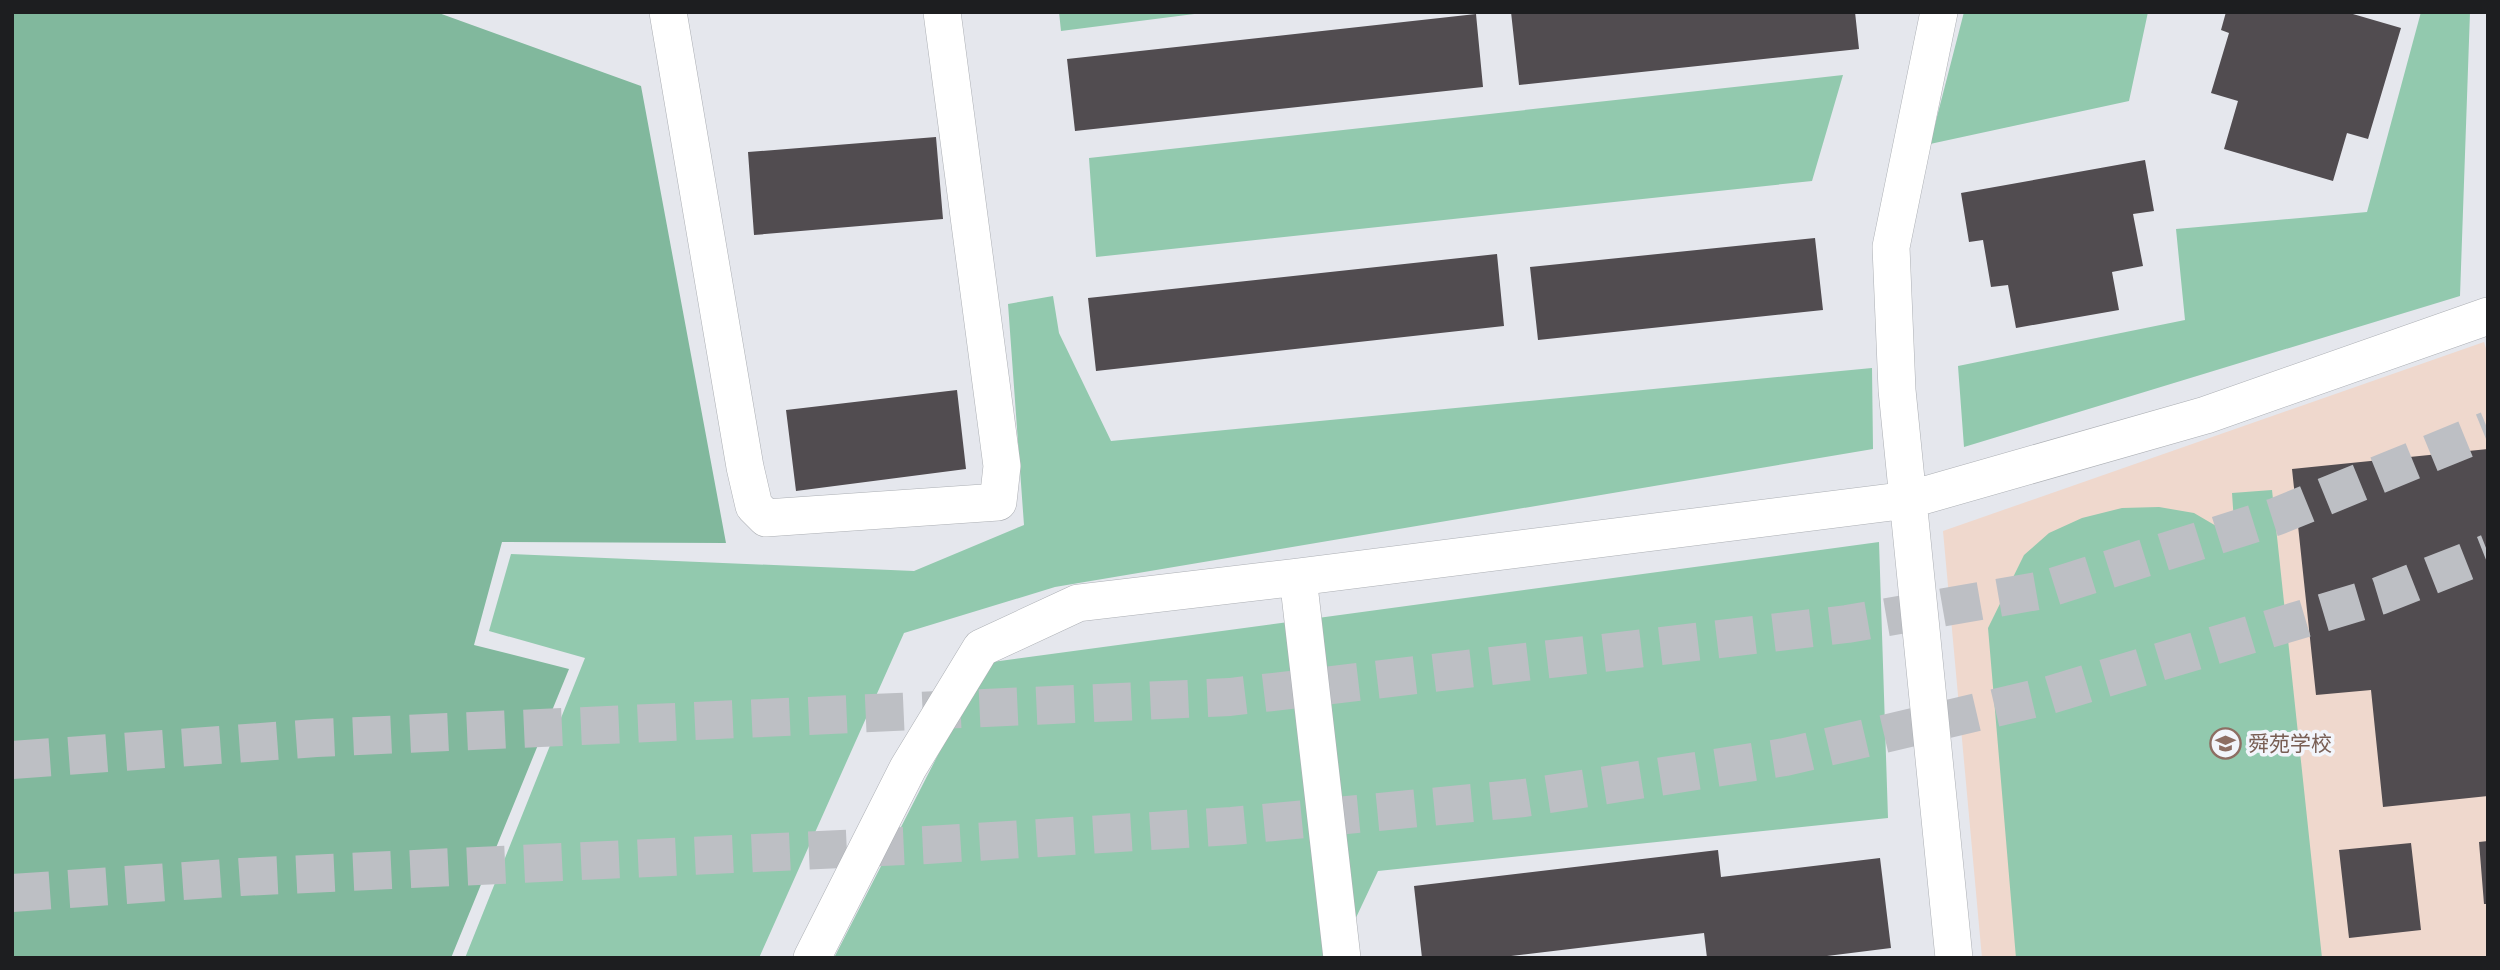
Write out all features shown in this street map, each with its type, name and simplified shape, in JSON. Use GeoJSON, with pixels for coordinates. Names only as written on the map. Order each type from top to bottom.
{"type":"FeatureCollection","features":[{"type":"Feature","properties":{"kind":"street"},"geometry":{"type":"LineString","coordinates":[[668,12],[745,467],[754,506],[766,518],[998,502],[1002,466],[943,12]]}},
{"type":"Feature","properties":{"kind":"street"},"geometry":{"type":"LineString","coordinates":[[1938,12],[1891,247],[1897,390],[1954,958]]}},
{"type":"Feature","properties":{"kind":"street"},"geometry":{"type":"LineString","coordinates":[[813,958],[908,768],[981,648],[1078,603],[1908,500],[2206,415],[2488,316]]}},
{"type":"Feature","properties":{"kind":"street"},"geometry":{"type":"LineString","coordinates":[[1298,577],[1342,958]]}},
{"type":"Feature","properties":{"kind":"shaded area","name":"舜苑学校"},"geometry":{"type":"Polygon","coordinates":[[[2484,342],[2488,355],[2488,958],[1982,958],[1943,531],[2484,342]]]}},
{"type":"Feature","properties":{"kind":"green space"},"geometry":{"type":"Polygon","coordinates":[[[12,12],[436,12],[641,86],[726,543],[502,542],[474,645],[569,669],[451,958],[12,958],[12,12]]]}},
{"type":"Feature","properties":{"kind":"green space"},"geometry":{"type":"Polygon","coordinates":[[[1059,12],[1210,12],[1061,31],[1059,12]]]}},
{"type":"Feature","properties":{"kind":"green space"},"geometry":{"type":"Polygon","coordinates":[[[1964,12],[2148,12],[2129,101],[1930,144],[1964,12]]]}},
{"type":"Feature","properties":{"kind":"green space"},"geometry":{"type":"Polygon","coordinates":[[[2421,12],[2470,12],[2460,296],[1964,447],[1958,366],[2185,320],[2176,229],[2367,212],[2421,12]]]}},
{"type":"Feature","properties":{"kind":"green space"},"geometry":{"type":"Polygon","coordinates":[[[1843,75],[1812,181],[1096,257],[1089,158],[1843,75]]]}},
{"type":"Feature","properties":{"kind":"green space"},"geometry":{"type":"Polygon","coordinates":[[[1053,296],[1059,333],[1111,441],[1872,368],[1873,449],[1055,587],[904,633],[759,958],[465,958],[585,658],[489,631],[511,554],[914,571],[1024,525],[1008,304],[1053,296]]]}},
{"type":"Feature","properties":{"kind":"green space"},"geometry":{"type":"Polygon","coordinates":[[[2272,490],[2322,958],[2016,958],[1988,628],[2024,555],[2049,533],[2082,518],[2122,508],[2159,507],[2194,513],[2235,537],[2232,493],[2272,490]]]}},
{"type":"Feature","properties":{"kind":"green space"},"geometry":{"type":"Polygon","coordinates":[[[1879,542],[1888,818],[1378,871],[1337,958],[835,956],[985,663],[1879,542]]]}},
{"type":"Feature","properties":{"kind":"building"},"geometry":{"type":"Polygon","coordinates":[[[1511,12],[1855,12],[1859,49],[1519,85],[1511,12]]]}},
{"type":"Feature","properties":{"kind":"building"},"geometry":{"type":"Polygon","coordinates":[[[2226,12],[2346,12],[2401,28],[2368,139],[2347,133],[2333,181],[2224,149],[2238,101],[2211,93],[2229,33],[2221,30],[2226,12]]]}},
{"type":"Feature","properties":{"kind":"building"},"geometry":{"type":"Polygon","coordinates":[[[1476,14],[1483,87],[1075,131],[1067,59],[1476,14]]]}},
{"type":"Feature","properties":{"kind":"building"},"geometry":{"type":"Polygon","coordinates":[[[936,137],[943,219],[754,235],[748,152],[936,137]]]}},
{"type":"Feature","properties":{"kind":"building"},"geometry":{"type":"Polygon","coordinates":[[[2145,160],[2154,211],[2133,214],[2143,266],[2112,272],[2119,310],[2016,328],[2008,285],[1991,287],[1983,240],[1969,242],[1961,193],[2145,160]]]}},
{"type":"Feature","properties":{"kind":"building"},"geometry":{"type":"Polygon","coordinates":[[[1815,238],[1823,310],[1538,340],[1530,267],[1815,238]]]}},
{"type":"Feature","properties":{"kind":"building"},"geometry":{"type":"Polygon","coordinates":[[[1497,254],[1504,326],[1096,371],[1088,298],[1497,254]]]}},
{"type":"Feature","properties":{"kind":"building"},"geometry":{"type":"Polygon","coordinates":[[[957,390],[966,469],[796,491],[786,410],[957,390]]]}},
{"type":"Feature","properties":{"kind":"building"},"geometry":{"type":"Polygon","coordinates":[[[2488,449],[2488,796],[2383,807],[2371,690],[2316,695],[2292,469],[2488,449]]]}},
{"type":"Feature","properties":{"kind":"building"},"geometry":{"type":"Polygon","coordinates":[[[2488,841],[2488,904],[2484,904],[2479,842],[2488,841]]]}},
{"type":"Feature","properties":{"kind":"building"},"geometry":{"type":"Polygon","coordinates":[[[2411,843],[2421,930],[2349,938],[2339,850],[2411,843]]]}},
{"type":"Feature","properties":{"kind":"building"},"geometry":{"type":"Polygon","coordinates":[[[1718,850],[1721,877],[1880,858],[1891,948],[1811,958],[1707,958],[1704,933],[1494,958],[1422,958],[1414,886],[1718,850]]]}},
{"type":"Feature","properties":{"kind":"tunnel"},"geometry":{"type":"LineString","coordinates":[[12,760],[316,738],[1230,697],[1847,624],[2043,590],[2275,517],[2488,430]]}},
{"type":"Feature","properties":{"kind":"tunnel"},"geometry":{"type":"LineString","coordinates":[[12,893],[241,877],[927,845],[1232,826],[1524,798],[1785,757],[2046,696],[2379,596],[2488,553]]}},
{"type":"Feature","properties":{"kind":"place","name":"舜苑学校"},"geometry":{"type":"Point","coordinates":[2225,744]}}]}
